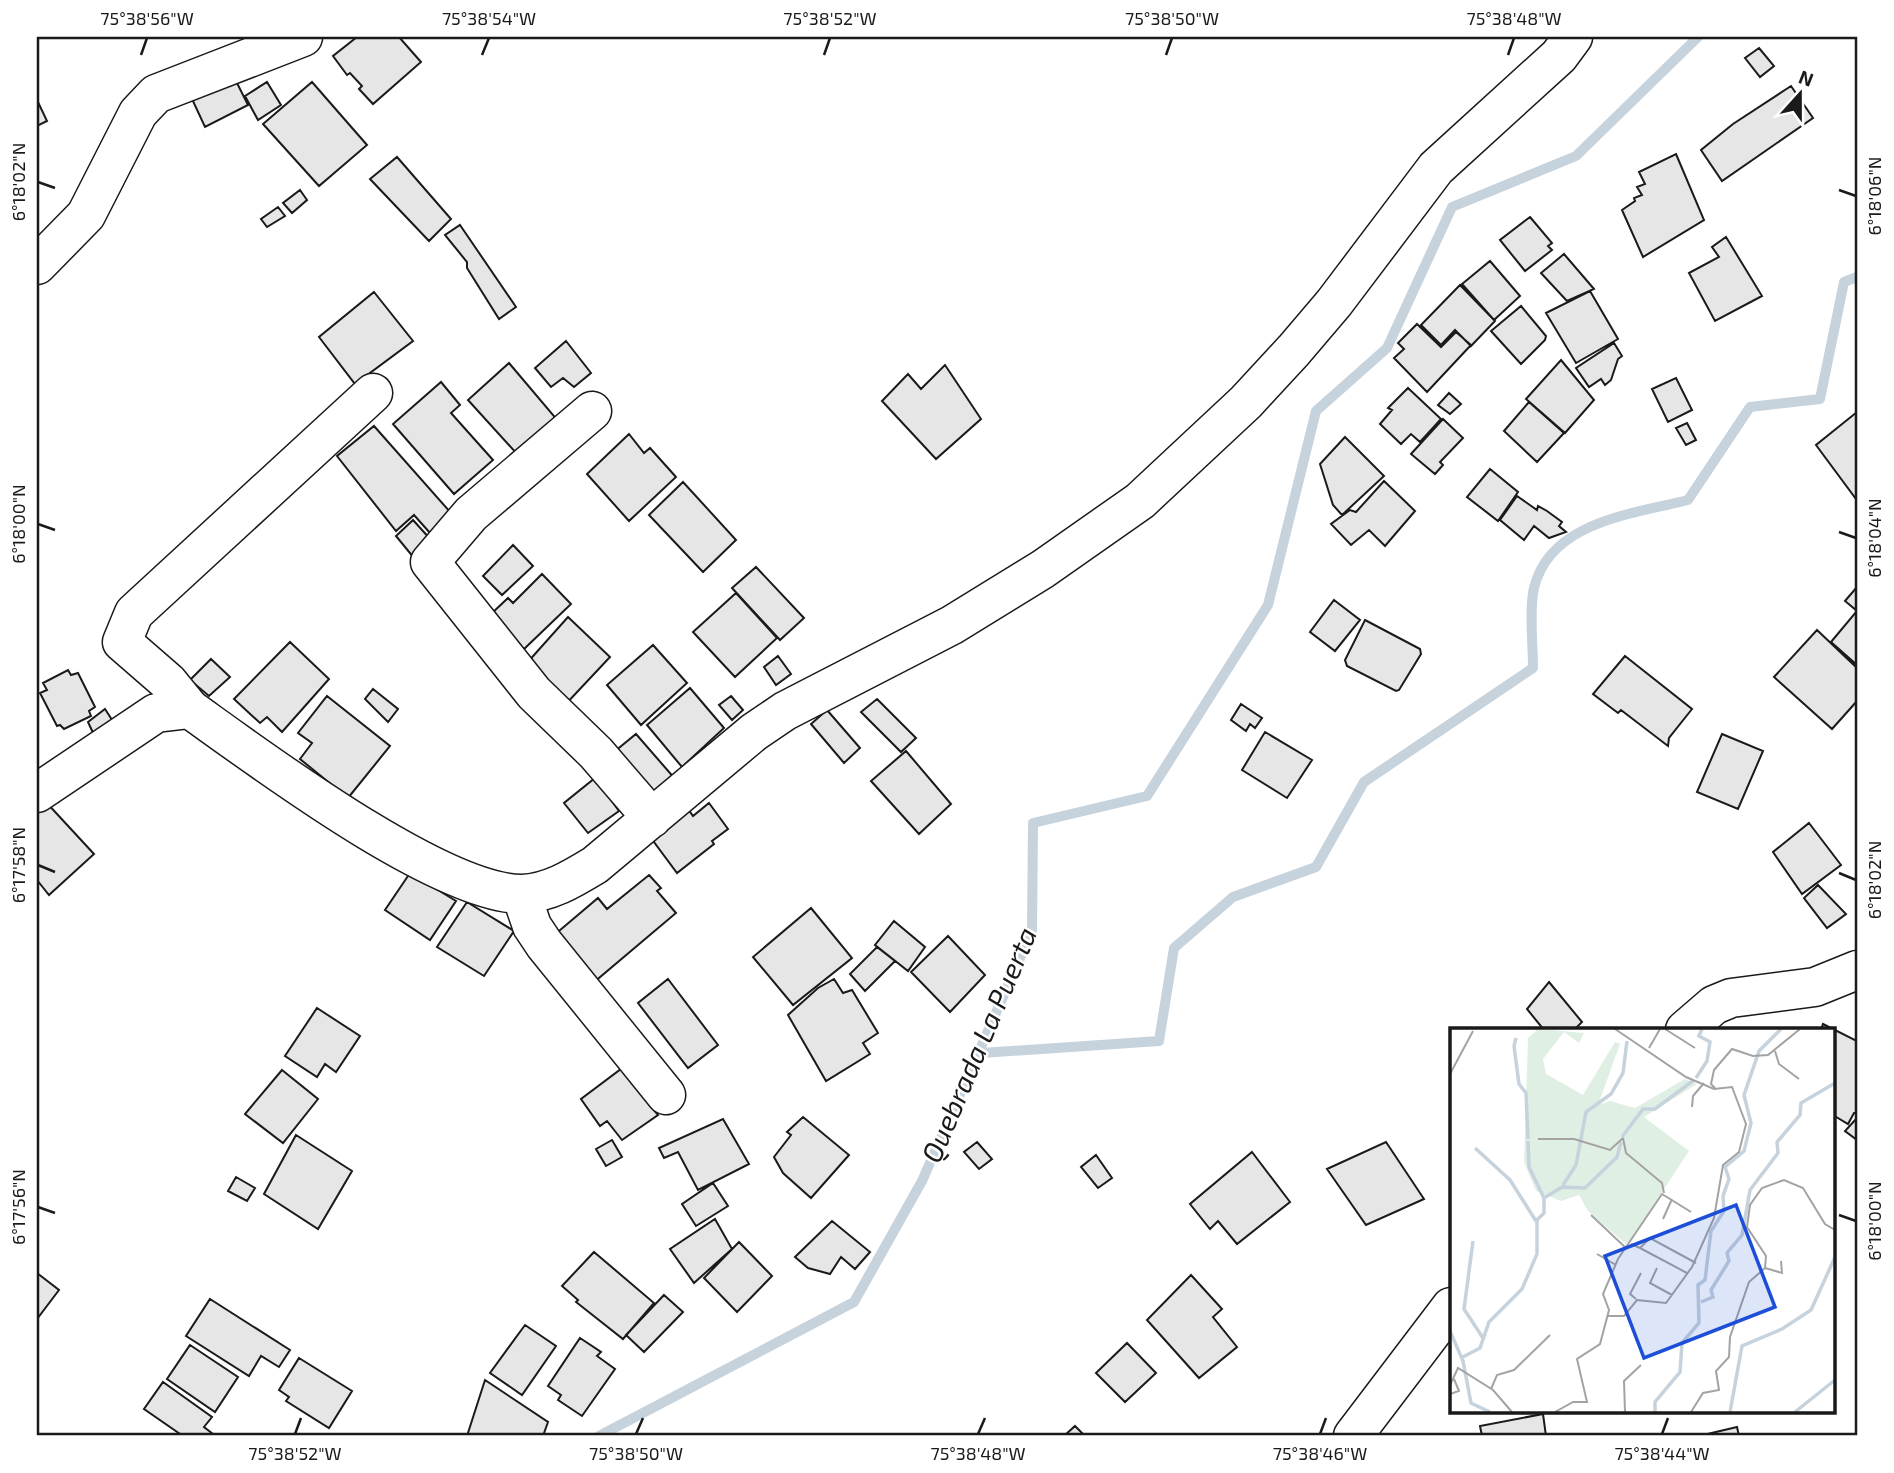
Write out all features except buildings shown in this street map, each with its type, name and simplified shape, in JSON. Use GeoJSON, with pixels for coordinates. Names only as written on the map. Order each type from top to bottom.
{"type":"FeatureCollection","features":[{"type":"Feature","properties":{"kind":"street"},"geometry":{"type":"LineString","coordinates":[[37,265],[86,215],[138,113],[156,94],[303,37]]}},
{"type":"Feature","properties":{"kind":"street"},"geometry":{"type":"LineString","coordinates":[[373,393],[134,613],[122,642],[168,682],[190,709],[286,777],[410,855],[472,882],[521,894],[546,890],[569,881],[595,865],[754,732],[785,711],[952,625],[1043,569],[1140,501],[1246,402],[1294,350],[1334,303],[1436,169],[1559,56],[1573,37]]}},
{"type":"Feature","properties":{"kind":"street"},"geometry":{"type":"LineString","coordinates":[[592,411],[471,514],[430,562],[534,693],[596,753],[652,818]]}},
{"type":"Feature","properties":{"kind":"street"},"geometry":{"type":"LineString","coordinates":[[37,793],[156,713],[190,709]]}},
{"type":"Feature","properties":{"kind":"street"},"geometry":{"type":"LineString","coordinates":[[521,894],[532,926],[550,951],[666,1095]]}},
{"type":"Feature","properties":{"kind":"street"},"geometry":{"type":"LineString","coordinates":[[1688,1028],[1722,1001],[1815,987],[1857,970]]}},
{"type":"Feature","properties":{"kind":"street"},"geometry":{"type":"LineString","coordinates":[[1353,1436],[1450,1308]]}},
{"type":"Feature","properties":{"kind":"waterway","name":"Quebrada La Puerta"},"geometry":{"type":"LineString","coordinates":[[599,1436],[854,1302],[922,1181],[1032,931],[1033,823],[1147,796],[1268,605],[1316,411],[1387,348],[1452,207],[1576,156],[1698,37]]}},
{"type":"Feature","properties":{"kind":"waterway"},"geometry":{"type":"LineString","coordinates":[[981,1053],[1159,1041],[1174,948],[1233,897],[1316,867],[1364,782],[1533,668],[1531,616],[1534,588],[1543,566],[1557,548],[1576,534],[1597,524],[1688,500],[1750,407],[1820,399],[1844,282],[1857,277]]}}]}
